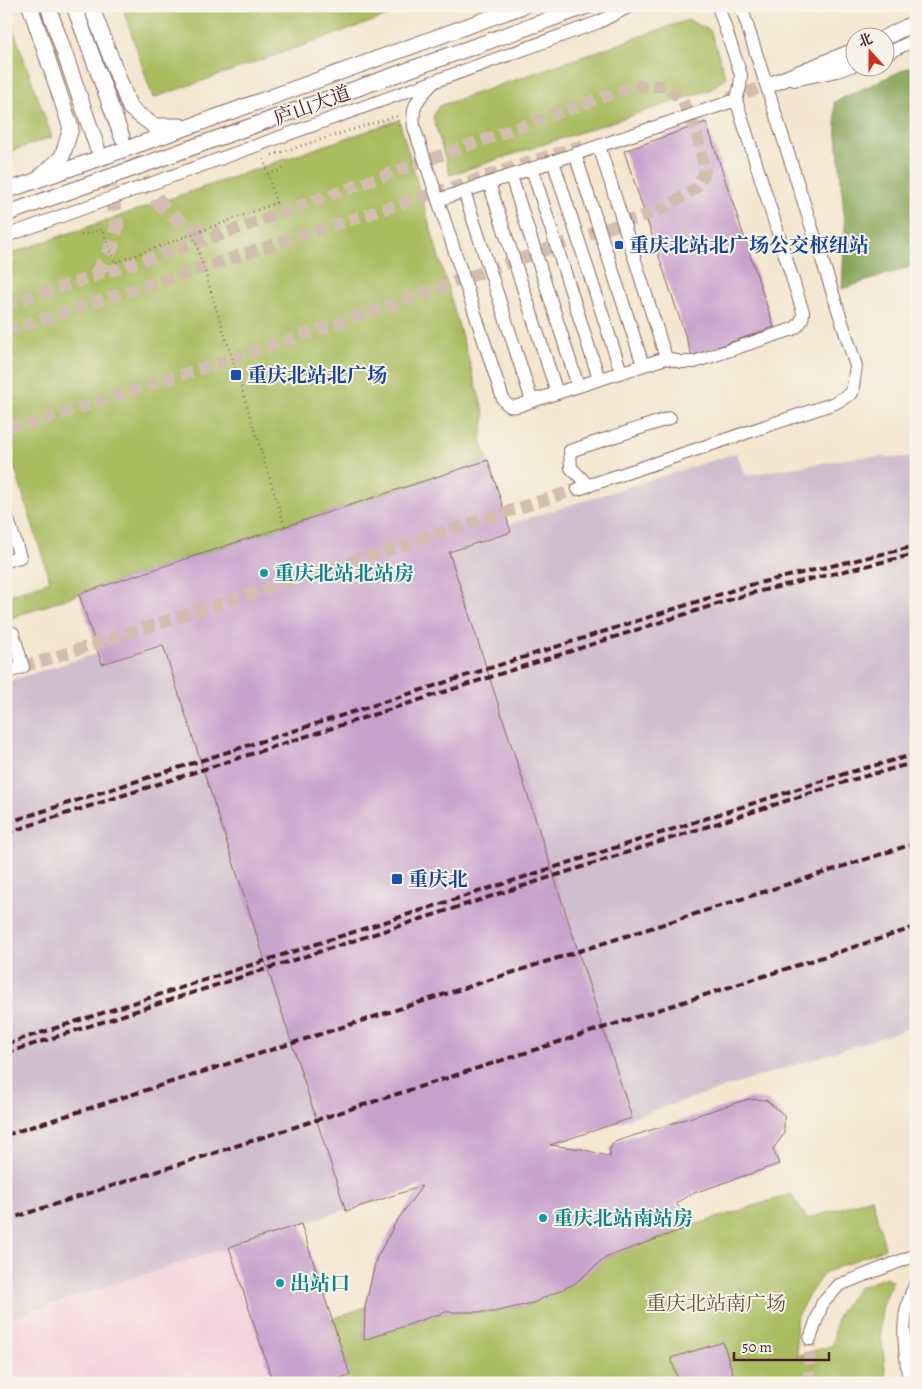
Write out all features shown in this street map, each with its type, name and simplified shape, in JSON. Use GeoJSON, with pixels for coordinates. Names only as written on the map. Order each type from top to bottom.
{"type":"FeatureCollection","features":[{"type":"Feature","properties":{"kind":"main road"},"geometry":{"type":"LineString","coordinates":[[30,6],[71,128],[62,157],[35,181]]}},
{"type":"Feature","properties":{"kind":"main road"},"geometry":{"type":"LineString","coordinates":[[48,6],[97,147]]}},
{"type":"Feature","properties":{"kind":"main road"},"geometry":{"type":"LineString","coordinates":[[74,6],[122,137]]}},
{"type":"Feature","properties":{"kind":"main road"},"geometry":{"type":"LineString","coordinates":[[91,6],[130,108],[154,126],[194,125]]}},
{"type":"Feature","properties":{"kind":"main road","name":"庐山大道"},"geometry":{"type":"LineString","coordinates":[[6,191],[523,6]]}},
{"type":"Feature","properties":{"kind":"main road","name":"庐山大道"},"geometry":{"type":"LineString","coordinates":[[6,214],[587,6]]}},
{"type":"Feature","properties":{"kind":"main road"},"geometry":{"type":"LineString","coordinates":[[894,33],[916,22]]}},
{"type":"Feature","properties":{"kind":"main road"},"geometry":{"type":"LineString","coordinates":[[770,85],[844,55]]}},
{"type":"Feature","properties":{"kind":"street","name":"庐山大道"},"geometry":{"type":"LineString","coordinates":[[6,236],[599,22],[630,6]]}},
{"type":"Feature","properties":{"kind":"street"},"geometry":{"type":"LineString","coordinates":[[434,82],[418,98],[414,108],[414,126],[503,399],[508,405],[511,407],[532,401],[666,358],[681,362],[694,362],[792,329],[798,326],[803,317],[736,100],[741,74],[718,6]]}},
{"type":"Feature","properties":{"kind":"street"},"geometry":{"type":"LineString","coordinates":[[670,418],[570,451],[571,468],[583,487],[836,403],[852,392],[856,366],[741,6]]}},
{"type":"Feature","properties":{"kind":"street"},"geometry":{"type":"LineString","coordinates":[[894,50],[916,39]]}},
{"type":"Feature","properties":{"kind":"street"},"geometry":{"type":"LineString","coordinates":[[770,85],[844,69]]}},
{"type":"Feature","properties":{"kind":"street"},"geometry":{"type":"LineString","coordinates":[[438,200],[736,100]]}},
{"type":"Feature","properties":{"kind":"street"},"geometry":{"type":"LineString","coordinates":[[599,146],[666,358]]}},
{"type":"Feature","properties":{"kind":"street"},"geometry":{"type":"LineString","coordinates":[[575,154],[643,365]]}},
{"type":"Feature","properties":{"kind":"street"},"geometry":{"type":"LineString","coordinates":[[553,162],[621,372]]}},
{"type":"Feature","properties":{"kind":"street"},"geometry":{"type":"LineString","coordinates":[[532,169],[599,379]]}},
{"type":"Feature","properties":{"kind":"street"},"geometry":{"type":"LineString","coordinates":[[511,176],[578,386]]}},
{"type":"Feature","properties":{"kind":"street"},"geometry":{"type":"LineString","coordinates":[[489,183],[557,393]]}},
{"type":"Feature","properties":{"kind":"street"},"geometry":{"type":"LineString","coordinates":[[464,191],[532,401]]}},
{"type":"Feature","properties":{"kind":"street"},"geometry":{"type":"LineString","coordinates":[[6,513],[20,557],[6,561]]}},
{"type":"Feature","properties":{"kind":"street"},"geometry":{"type":"LineString","coordinates":[[6,635],[13,633],[24,667],[6,673]]}},
{"type":"Feature","properties":{"kind":"street"},"geometry":{"type":"LineString","coordinates":[[810,1339],[822,1304],[839,1285],[916,1255]]}},
{"type":"Feature","properties":{"kind":"street"},"geometry":{"type":"LineString","coordinates":[[909,1383],[904,1319],[911,1292],[916,1283]]}},
{"type":"Feature","properties":{"kind":"path"},"geometry":{"type":"LineString","coordinates":[[81,235],[102,230],[115,263],[276,203],[263,157],[396,116],[403,134]]}},
{"type":"Feature","properties":{"kind":"path"},"geometry":{"type":"LineString","coordinates":[[268,174],[283,169]]}},
{"type":"Feature","properties":{"kind":"path"},"geometry":{"type":"LineString","coordinates":[[193,234],[285,527]]}},
{"type":"Feature","properties":{"kind":"shaded area"},"geometry":{"type":"Polygon","coordinates":[[[736,453],[746,475],[860,457],[916,457],[916,1026],[6,1319],[6,682],[736,453]]]}},
{"type":"Feature","properties":{"kind":"shaded area"},"geometry":{"type":"Polygon","coordinates":[[[229,1247],[273,1383],[6,1383],[6,1319],[229,1247]]]}},
{"type":"Feature","properties":{"kind":"green space"},"geometry":{"type":"Polygon","coordinates":[[[122,6],[416,6],[153,98],[122,6]]]}},
{"type":"Feature","properties":{"kind":"green space"},"geometry":{"type":"Polygon","coordinates":[[[6,9],[52,137],[6,153],[6,9]]]}},
{"type":"Feature","properties":{"kind":"green space"},"geometry":{"type":"Polygon","coordinates":[[[688,20],[710,30],[726,77],[712,89],[450,175],[433,117],[439,106],[688,20]]]}},
{"type":"Feature","properties":{"kind":"green space"},"geometry":{"type":"Polygon","coordinates":[[[916,64],[916,265],[842,289],[845,226],[834,102],[886,78],[894,78],[894,74],[916,64]]]}},
{"type":"Feature","properties":{"kind":"green space","name":"重庆北站北广场"},"geometry":{"type":"Polygon","coordinates":[[[399,120],[485,416],[481,440],[488,460],[79,594],[6,620],[6,596],[50,581],[6,440],[6,255],[399,120]]]}},
{"type":"Feature","properties":{"kind":"green space","name":"重庆北站南广场"},"geometry":{"type":"Polygon","coordinates":[[[791,1194],[807,1219],[872,1198],[885,1248],[824,1273],[808,1296],[796,1319],[797,1356],[833,1345],[836,1322],[840,1311],[858,1288],[886,1277],[892,1281],[882,1309],[880,1327],[887,1383],[326,1383],[350,1375],[332,1319],[365,1307],[364,1339],[445,1312],[494,1312],[533,1303],[607,1257],[692,1226],[791,1194]]]}},
{"type":"Feature","properties":{"kind":"building"},"geometry":{"type":"Polygon","coordinates":[[[706,122],[774,327],[692,356],[624,151],[706,122]]]}},
{"type":"Feature","properties":{"kind":"building"},"geometry":{"type":"Polygon","coordinates":[[[488,460],[511,532],[449,552],[632,1118],[550,1145],[582,1149],[610,1157],[610,1149],[614,1142],[748,1099],[766,1100],[784,1115],[784,1134],[773,1149],[779,1164],[691,1194],[676,1203],[692,1226],[607,1257],[574,1284],[533,1303],[494,1312],[445,1312],[364,1340],[365,1307],[376,1259],[396,1222],[422,1186],[346,1211],[163,645],[102,664],[79,594],[488,460]]]}},
{"type":"Feature","properties":{"kind":"building","name":"出站口"},"geometry":{"type":"Polygon","coordinates":[[[301,1224],[350,1375],[326,1383],[273,1383],[229,1247],[301,1224]]]}},
{"type":"Feature","properties":{"kind":"building"},"geometry":{"type":"Polygon","coordinates":[[[723,1342],[736,1383],[679,1383],[671,1358],[723,1342]]]}},
{"type":"Feature","properties":{"kind":"tunnel"},"geometry":{"type":"LineString","coordinates":[[729,98],[769,85]]}},
{"type":"Feature","properties":{"kind":"tunnel"},"geometry":{"type":"LineString","coordinates":[[6,305],[220,235],[633,86],[666,86],[682,100],[696,130],[705,171],[696,188],[660,210],[316,331],[33,423],[6,427]]}},
{"type":"Feature","properties":{"kind":"tunnel"},"geometry":{"type":"LineString","coordinates":[[122,138],[139,173],[161,205],[187,229],[220,235]]}},
{"type":"Feature","properties":{"kind":"tunnel"},"geometry":{"type":"LineString","coordinates":[[6,331],[589,143]]}},
{"type":"Feature","properties":{"kind":"tunnel"},"geometry":{"type":"LineString","coordinates":[[96,275],[111,249],[117,225],[108,177],[97,147]]}},
{"type":"Feature","properties":{"kind":"tunnel"},"geometry":{"type":"LineString","coordinates":[[23,667],[578,489]]}},
{"type":"Feature","properties":{"kind":"tunnel"},"geometry":{"type":"LineString","coordinates":[[809,1383],[810,1339]]}},
{"type":"Feature","properties":{"kind":"railway"},"geometry":{"type":"LineString","coordinates":[[6,823],[746,586],[916,546]]}},
{"type":"Feature","properties":{"kind":"railway"},"geometry":{"type":"LineString","coordinates":[[6,833],[748,594],[916,554]]}},
{"type":"Feature","properties":{"kind":"railway"},"geometry":{"type":"LineString","coordinates":[[6,1044],[847,773],[916,754]]}},
{"type":"Feature","properties":{"kind":"railway"},"geometry":{"type":"LineString","coordinates":[[6,1053],[848,781],[916,762]]}},
{"type":"Feature","properties":{"kind":"railway"},"geometry":{"type":"LineString","coordinates":[[6,1135],[916,843]]}},
{"type":"Feature","properties":{"kind":"railway"},"geometry":{"type":"LineString","coordinates":[[6,1220],[916,927]]}},
{"type":"Feature","properties":{"kind":"place","name":"重庆北站北广场公交枢纽站"},"geometry":{"type":"Point","coordinates":[619,245]}},
{"type":"Feature","properties":{"kind":"place","name":"重庆北站北广场"},"geometry":{"type":"Point","coordinates":[236,375]}},
{"type":"Feature","properties":{"kind":"place","name":"重庆北站北站房"},"geometry":{"type":"Point","coordinates":[264,573]}},
{"type":"Feature","properties":{"kind":"place","name":"重庆北"},"geometry":{"type":"Point","coordinates":[397,879]}},
{"type":"Feature","properties":{"kind":"place","name":"重庆北站南站房"},"geometry":{"type":"Point","coordinates":[543,1218]}},
{"type":"Feature","properties":{"kind":"place","name":"出站口"},"geometry":{"type":"Point","coordinates":[280,1283]}}]}
